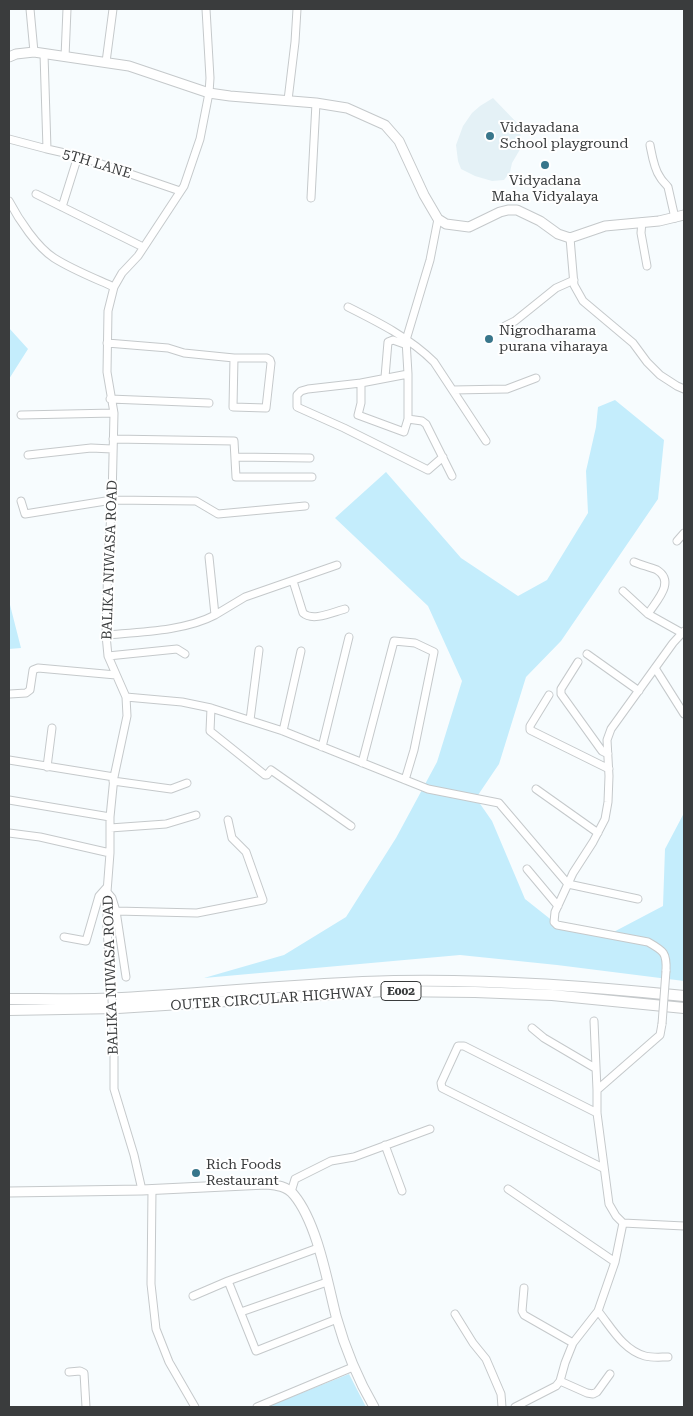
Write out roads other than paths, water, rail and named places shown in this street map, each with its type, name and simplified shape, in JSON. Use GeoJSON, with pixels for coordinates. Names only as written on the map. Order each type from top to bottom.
{"type":"FeatureCollection","features":[{"type":"Feature","properties":{"kind":"highway","name":"OUTER CIRCULAR HIGHWAY"},"geometry":{"type":"LineString","coordinates":[[9,999],[120,998],[343,983],[448,980],[631,990],[684,996]]}},
{"type":"Feature","properties":{"kind":"highway","name":"OUTER CIRCULAR HIGHWAY"},"geometry":{"type":"LineString","coordinates":[[9,1010],[118,1008],[384,991],[552,995],[684,1008]]}},
{"type":"Feature","properties":{"kind":"main road"},"geometry":{"type":"LineString","coordinates":[[9,57],[16,54],[34,52],[106,62],[129,66],[209,93],[316,103],[347,108],[385,125],[399,141],[424,195],[438,219],[446,224],[469,227],[500,212],[517,210],[540,221],[558,234],[570,238],[605,226],[659,221],[684,215]]}},
{"type":"Feature","properties":{"kind":"main road"},"geometry":{"type":"LineString","coordinates":[[9,1192],[147,1190],[266,1184],[285,1188],[291,1192],[309,1219],[337,1319],[353,1366],[374,1407]]}},
{"type":"Feature","properties":{"kind":"street"},"geometry":{"type":"LineString","coordinates":[[30,9],[34,52]]}},
{"type":"Feature","properties":{"kind":"street"},"geometry":{"type":"LineString","coordinates":[[65,57],[67,9]]}},
{"type":"Feature","properties":{"kind":"street"},"geometry":{"type":"LineString","coordinates":[[106,62],[113,9]]}},
{"type":"Feature","properties":{"kind":"street","name":"BALIKA NIWASA ROAD"},"geometry":{"type":"LineString","coordinates":[[195,1407],[181,1386],[169,1362],[156,1329],[151,1284],[147,1190],[114,1089],[114,1028],[107,929],[110,817],[114,779],[127,716],[126,697],[108,656],[106,635],[114,413],[110,399],[107,372],[107,343],[108,311],[114,287],[122,273],[138,256],[184,186],[200,139],[210,78],[206,9]]}},
{"type":"Feature","properties":{"kind":"street"},"geometry":{"type":"LineString","coordinates":[[288,100],[297,9]]}},
{"type":"Feature","properties":{"kind":"street","name":"5TH LANE"},"geometry":{"type":"LineString","coordinates":[[44,54],[46,149],[78,156],[180,191]]}},
{"type":"Feature","properties":{"kind":"street"},"geometry":{"type":"LineString","coordinates":[[310,198],[316,103]]}},
{"type":"Feature","properties":{"kind":"street"},"geometry":{"type":"LineString","coordinates":[[9,139],[46,149]]}},
{"type":"Feature","properties":{"kind":"street"},"geometry":{"type":"LineString","coordinates":[[650,146],[657,172],[668,187],[675,218]]}},
{"type":"Feature","properties":{"kind":"street"},"geometry":{"type":"LineString","coordinates":[[62,208],[78,156]]}},
{"type":"Feature","properties":{"kind":"street"},"geometry":{"type":"LineString","coordinates":[[36,194],[143,247]]}},
{"type":"Feature","properties":{"kind":"street"},"geometry":{"type":"LineString","coordinates":[[9,201],[18,219],[52,257],[114,287]]}},
{"type":"Feature","properties":{"kind":"street"},"geometry":{"type":"LineString","coordinates":[[361,383],[361,403],[358,415],[404,432],[408,419],[407,343],[430,260],[438,219]]}},
{"type":"Feature","properties":{"kind":"street"},"geometry":{"type":"LineString","coordinates":[[642,222],[641,233],[647,266]]}},
{"type":"Feature","properties":{"kind":"street"},"geometry":{"type":"LineString","coordinates":[[570,238],[574,285],[583,301],[633,343],[646,362],[660,375],[684,389]]}},
{"type":"Feature","properties":{"kind":"street"},"geometry":{"type":"LineString","coordinates":[[504,326],[515,321],[556,288],[574,280]]}},
{"type":"Feature","properties":{"kind":"street"},"geometry":{"type":"LineString","coordinates":[[348,307],[387,327],[407,343],[425,353],[434,362],[486,441]]}},
{"type":"Feature","properties":{"kind":"street"},"geometry":{"type":"LineString","coordinates":[[385,378],[388,342],[393,340],[407,343]]}},
{"type":"Feature","properties":{"kind":"street"},"geometry":{"type":"LineString","coordinates":[[107,343],[168,348],[184,353],[234,358],[267,358],[271,363],[266,408],[233,407],[234,358]]}},
{"type":"Feature","properties":{"kind":"street"},"geometry":{"type":"LineString","coordinates":[[408,374],[361,383],[300,391],[297,395],[297,407],[428,470],[443,457]]}},
{"type":"Feature","properties":{"kind":"street"},"geometry":{"type":"LineString","coordinates":[[453,390],[508,389],[536,378]]}},
{"type":"Feature","properties":{"kind":"street"},"geometry":{"type":"LineString","coordinates":[[110,399],[209,403]]}},
{"type":"Feature","properties":{"kind":"street"},"geometry":{"type":"LineString","coordinates":[[21,415],[114,413]]}},
{"type":"Feature","properties":{"kind":"street"},"geometry":{"type":"LineString","coordinates":[[408,419],[422,420],[426,424],[452,476]]}},
{"type":"Feature","properties":{"kind":"street"},"geometry":{"type":"LineString","coordinates":[[113,439],[234,441],[236,477],[312,477]]}},
{"type":"Feature","properties":{"kind":"street"},"geometry":{"type":"LineString","coordinates":[[28,456],[91,448],[112,449]]}},
{"type":"Feature","properties":{"kind":"street"},"geometry":{"type":"LineString","coordinates":[[235,457],[310,458]]}},
{"type":"Feature","properties":{"kind":"street"},"geometry":{"type":"LineString","coordinates":[[21,501],[25,514],[112,500],[196,501],[218,514],[305,506]]}},
{"type":"Feature","properties":{"kind":"street"},"geometry":{"type":"LineString","coordinates":[[678,542],[684,533]]}},
{"type":"Feature","properties":{"kind":"street"},"geometry":{"type":"LineString","coordinates":[[209,557],[215,615]]}},
{"type":"Feature","properties":{"kind":"street"},"geometry":{"type":"LineString","coordinates":[[634,562],[656,570],[666,581],[665,586],[648,614]]}},
{"type":"Feature","properties":{"kind":"street"},"geometry":{"type":"LineString","coordinates":[[106,635],[166,629],[206,619],[244,597],[337,566]]}},
{"type":"Feature","properties":{"kind":"street"},"geometry":{"type":"LineString","coordinates":[[293,581],[303,613],[306,616],[315,617],[345,609]]}},
{"type":"Feature","properties":{"kind":"street"},"geometry":{"type":"LineString","coordinates":[[597,1090],[660,1035],[666,971],[666,958],[661,949],[648,942],[557,925],[554,922],[555,912],[573,873],[605,819],[608,802],[609,769],[607,740],[612,729],[673,643],[683,632],[648,614],[623,591]]}},
{"type":"Feature","properties":{"kind":"street"},"geometry":{"type":"LineString","coordinates":[[322,747],[349,637]]}},
{"type":"Feature","properties":{"kind":"street"},"geometry":{"type":"LineString","coordinates":[[362,763],[394,641],[415,643],[434,652],[414,750],[405,780]]}},
{"type":"Feature","properties":{"kind":"street"},"geometry":{"type":"LineString","coordinates":[[108,656],[177,649],[185,654]]}},
{"type":"Feature","properties":{"kind":"street"},"geometry":{"type":"LineString","coordinates":[[250,720],[259,650]]}},
{"type":"Feature","properties":{"kind":"street"},"geometry":{"type":"LineString","coordinates":[[283,731],[301,651]]}},
{"type":"Feature","properties":{"kind":"street"},"geometry":{"type":"LineString","coordinates":[[587,654],[639,691]]}},
{"type":"Feature","properties":{"kind":"street"},"geometry":{"type":"LineString","coordinates":[[578,662],[561,689],[561,694],[602,751],[608,754]]}},
{"type":"Feature","properties":{"kind":"street"},"geometry":{"type":"LineString","coordinates":[[10,694],[26,693],[30,690],[33,670],[38,668],[116,675]]}},
{"type":"Feature","properties":{"kind":"street"},"geometry":{"type":"LineString","coordinates":[[655,668],[684,714]]}},
{"type":"Feature","properties":{"kind":"street"},"geometry":{"type":"LineString","coordinates":[[550,694],[530,726],[530,730],[609,769]]}},
{"type":"Feature","properties":{"kind":"street"},"geometry":{"type":"LineString","coordinates":[[126,697],[182,702],[211,708],[283,731],[428,789],[500,803],[568,884],[638,899]]}},
{"type":"Feature","properties":{"kind":"street"},"geometry":{"type":"LineString","coordinates":[[211,708],[210,731],[265,775],[271,770],[351,826]]}},
{"type":"Feature","properties":{"kind":"street"},"geometry":{"type":"LineString","coordinates":[[48,767],[52,728]]}},
{"type":"Feature","properties":{"kind":"street"},"geometry":{"type":"LineString","coordinates":[[9,760],[171,789],[187,782]]}},
{"type":"Feature","properties":{"kind":"street"},"geometry":{"type":"LineString","coordinates":[[536,789],[598,833]]}},
{"type":"Feature","properties":{"kind":"street"},"geometry":{"type":"LineString","coordinates":[[9,800],[110,817]]}},
{"type":"Feature","properties":{"kind":"street"},"geometry":{"type":"LineString","coordinates":[[110,828],[166,824],[196,815]]}},
{"type":"Feature","properties":{"kind":"street"},"geometry":{"type":"LineString","coordinates":[[116,911],[197,913],[263,900],[246,852],[232,838],[228,820]]}},
{"type":"Feature","properties":{"kind":"street"},"geometry":{"type":"LineString","coordinates":[[9,832],[110,853]]}},
{"type":"Feature","properties":{"kind":"street"},"geometry":{"type":"LineString","coordinates":[[528,869],[558,906]]}},
{"type":"Feature","properties":{"kind":"street"},"geometry":{"type":"LineString","coordinates":[[64,937],[86,941],[99,896],[108,889],[116,911],[126,977]]}},
{"type":"Feature","properties":{"kind":"street"},"geometry":{"type":"LineString","coordinates":[[594,1021],[596,1113],[609,1204],[622,1223],[684,1226]]}},
{"type":"Feature","properties":{"kind":"street"},"geometry":{"type":"LineString","coordinates":[[532,1028],[544,1038],[596,1068]]}},
{"type":"Feature","properties":{"kind":"street"},"geometry":{"type":"LineString","coordinates":[[596,1113],[464,1046],[458,1046],[441,1083],[442,1088],[603,1168]]}},
{"type":"Feature","properties":{"kind":"street"},"geometry":{"type":"LineString","coordinates":[[291,1192],[295,1179],[331,1161],[354,1157],[430,1129]]}},
{"type":"Feature","properties":{"kind":"street"},"geometry":{"type":"LineString","coordinates":[[385,1144],[402,1191]]}},
{"type":"Feature","properties":{"kind":"street"},"geometry":{"type":"LineString","coordinates":[[508,1189],[615,1262]]}},
{"type":"Feature","properties":{"kind":"street"},"geometry":{"type":"LineString","coordinates":[[515,1407],[556,1386],[560,1381],[573,1343],[598,1311],[615,1262],[622,1223]]}},
{"type":"Feature","properties":{"kind":"street"},"geometry":{"type":"LineString","coordinates":[[193,1296],[318,1248]]}},
{"type":"Feature","properties":{"kind":"street"},"geometry":{"type":"LineString","coordinates":[[228,1281],[256,1352],[337,1319]]}},
{"type":"Feature","properties":{"kind":"street"},"geometry":{"type":"LineString","coordinates":[[241,1312],[327,1282]]}},
{"type":"Feature","properties":{"kind":"street"},"geometry":{"type":"LineString","coordinates":[[524,1288],[522,1311],[524,1315],[573,1343]]}},
{"type":"Feature","properties":{"kind":"street"},"geometry":{"type":"LineString","coordinates":[[598,1311],[627,1347],[643,1356],[668,1357]]}},
{"type":"Feature","properties":{"kind":"street"},"geometry":{"type":"LineString","coordinates":[[455,1314],[473,1343],[486,1359],[501,1394],[502,1407]]}},
{"type":"Feature","properties":{"kind":"street"},"geometry":{"type":"LineString","coordinates":[[257,1407],[353,1366]]}},
{"type":"Feature","properties":{"kind":"street"},"geometry":{"type":"LineString","coordinates":[[69,1372],[80,1371],[84,1373],[86,1407]]}},
{"type":"Feature","properties":{"kind":"street"},"geometry":{"type":"LineString","coordinates":[[560,1381],[593,1394],[597,1392],[610,1374]]}},
{"type":"Feature","properties":{"kind":"place","name":"Vidayadana School playground"},"geometry":{"type":"Point","coordinates":[490,136]}},
{"type":"Feature","properties":{"kind":"place","name":"Vidyadana Maha Vidyalaya"},"geometry":{"type":"Point","coordinates":[545,165]}},
{"type":"Feature","properties":{"kind":"place","name":"Nigrodharama purana viharaya"},"geometry":{"type":"Point","coordinates":[489,339]}},
{"type":"Feature","properties":{"kind":"place","name":"Rich Foods Restaurant"},"geometry":{"type":"Point","coordinates":[196,1173]}}]}
